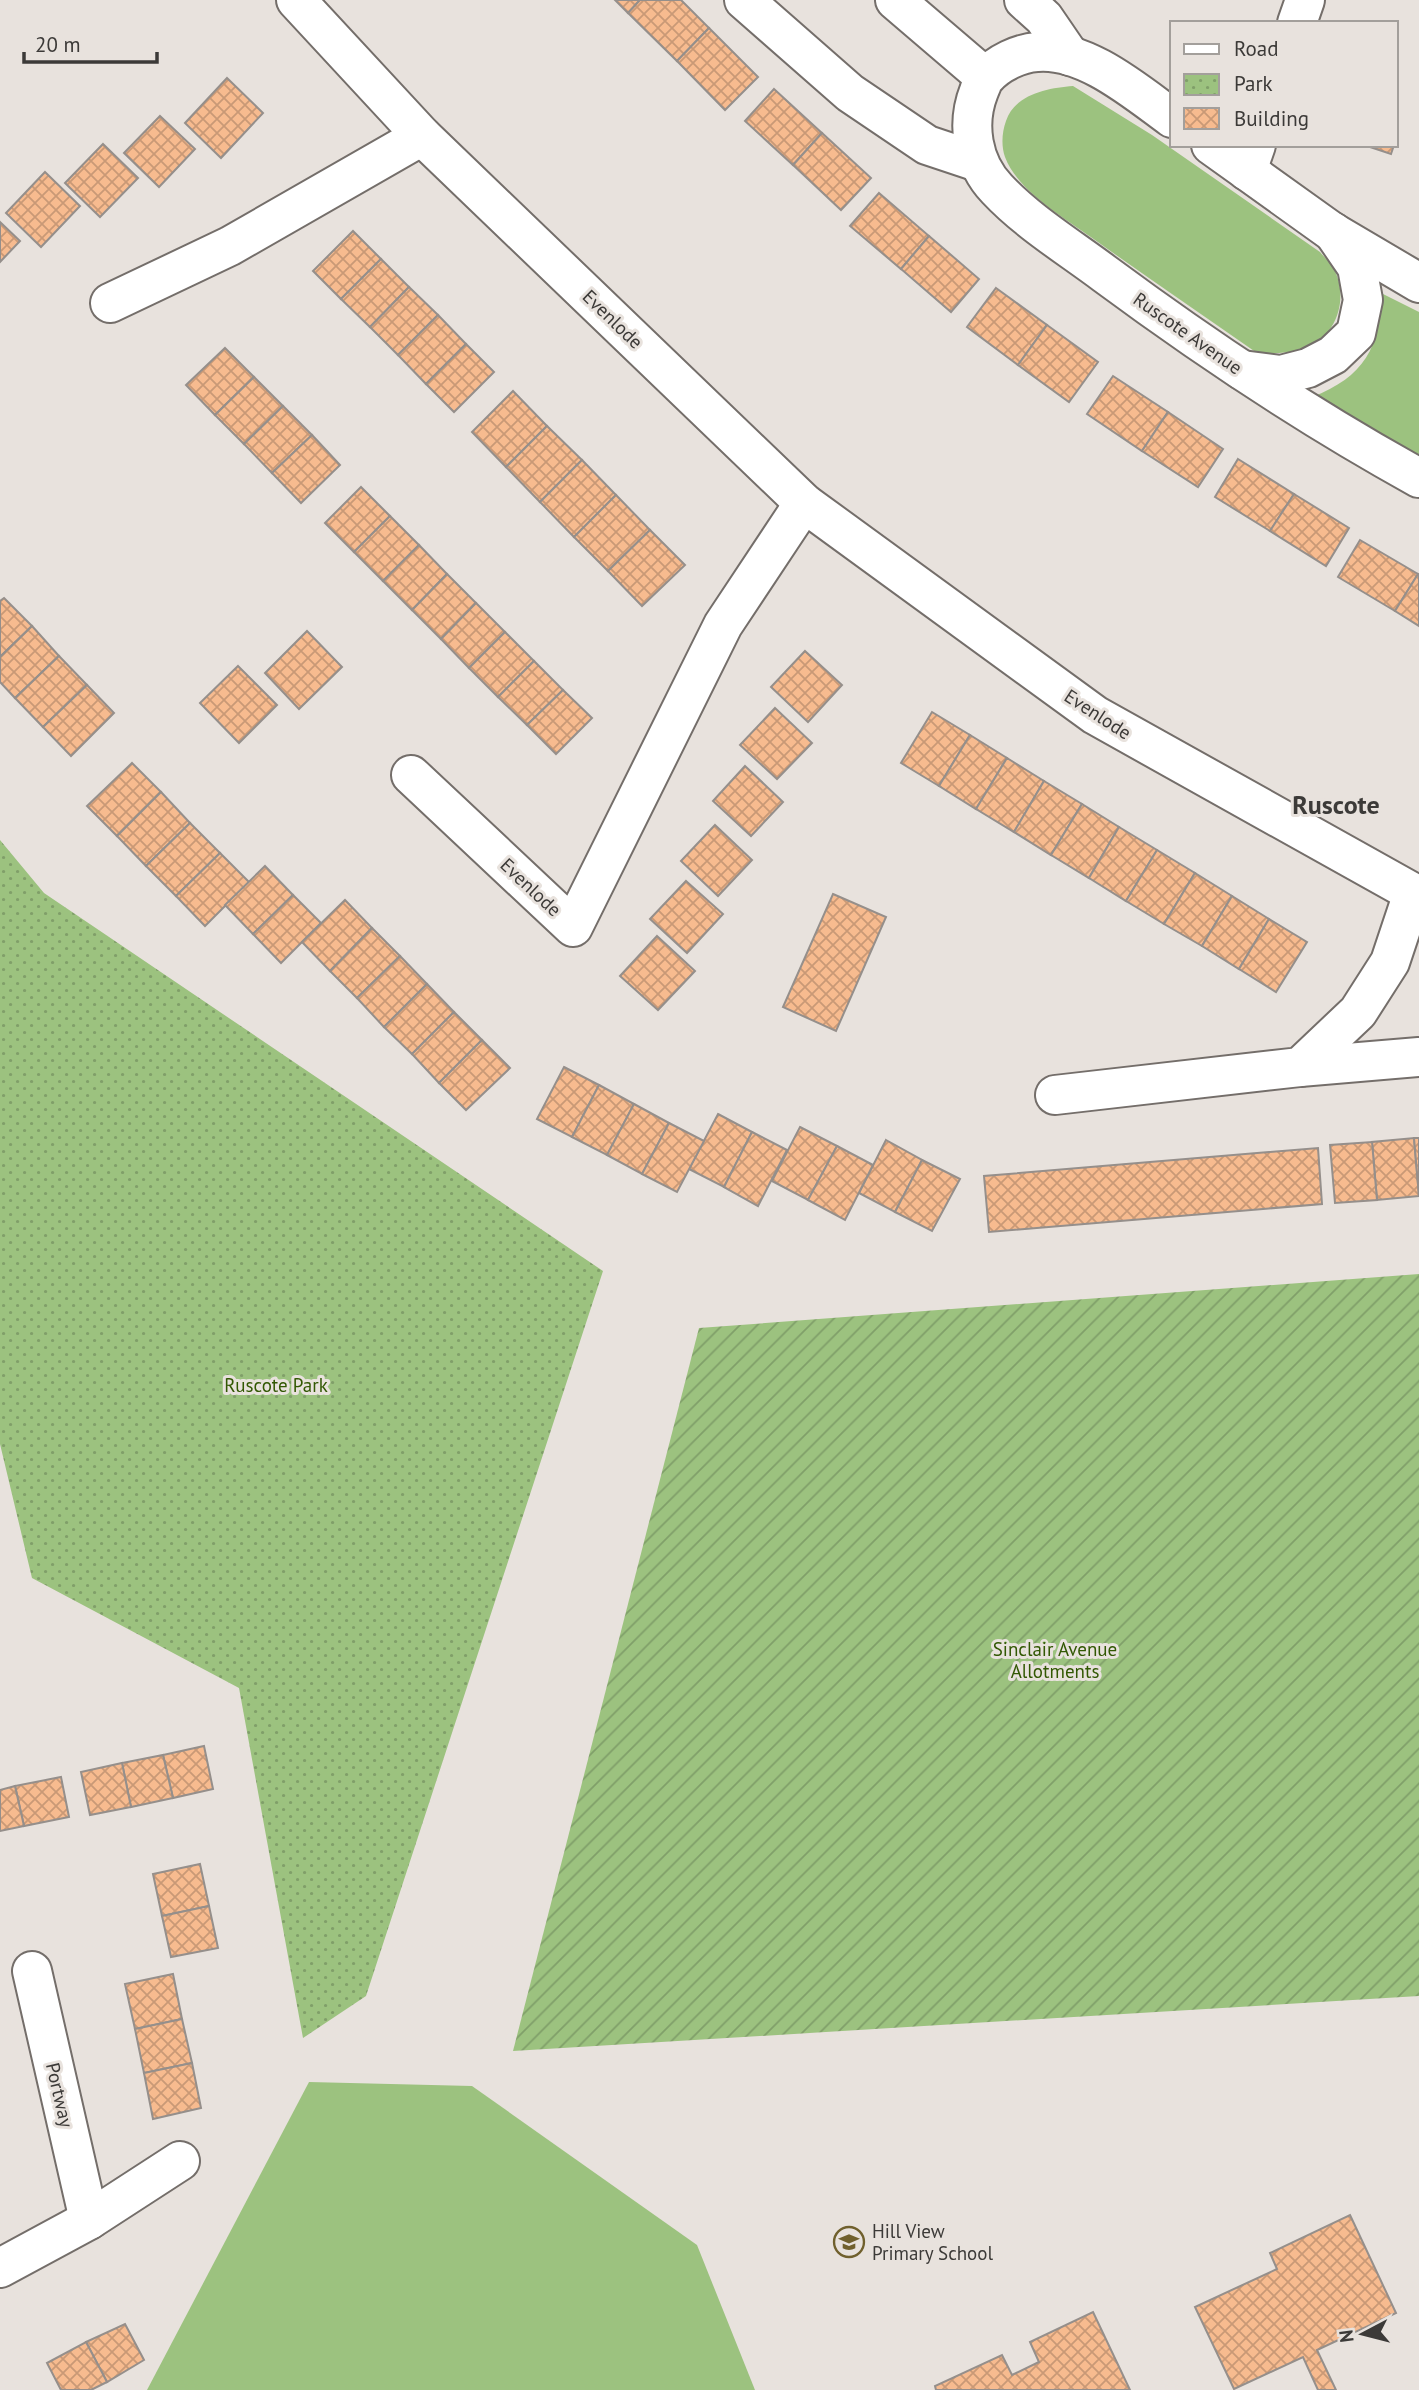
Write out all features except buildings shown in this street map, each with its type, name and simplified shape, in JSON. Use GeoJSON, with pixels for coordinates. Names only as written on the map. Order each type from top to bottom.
{"type":"FeatureCollection","features":[{"type":"Feature","properties":{"kind":"street","name":"Evenlode"},"geometry":{"type":"LineString","coordinates":[[296,0],[422,136],[804,503],[1095,715],[1416,895],[1390,962],[1358,1012],[1300,1067]]}},
{"type":"Feature","properties":{"kind":"street"},"geometry":{"type":"LineString","coordinates":[[744,0],[850,93],[927,145],[978,162]]}},
{"type":"Feature","properties":{"kind":"street"},"geometry":{"type":"LineString","coordinates":[[895,0],[985,78],[1009,60],[1028,54],[1037,52],[1070,56],[1112,75],[1170,117]]}},
{"type":"Feature","properties":{"kind":"street"},"geometry":{"type":"LineString","coordinates":[[1024,0],[1044,18],[1070,56]]}},
{"type":"Feature","properties":{"kind":"street"},"geometry":{"type":"LineString","coordinates":[[1298,21],[1305,0]]}},
{"type":"Feature","properties":{"kind":"street","name":"Ruscote Avenue"},"geometry":{"type":"LineString","coordinates":[[985,78],[974,104],[972,134],[978,162],[996,188],[1036,222],[1241,370],[1370,451],[1419,478]]}},
{"type":"Feature","properties":{"kind":"street"},"geometry":{"type":"LineString","coordinates":[[110,303],[229,246],[422,136]]}},
{"type":"Feature","properties":{"kind":"street"},"geometry":{"type":"LineString","coordinates":[[1217,147],[1251,158],[1331,230],[1419,283]]}},
{"type":"Feature","properties":{"kind":"street"},"geometry":{"type":"LineString","coordinates":[[1241,370],[1281,375],[1308,369],[1333,355],[1356,333],[1363,300],[1357,267],[1331,230]]}},
{"type":"Feature","properties":{"kind":"street","name":"Evenlode"},"geometry":{"type":"LineString","coordinates":[[411,775],[573,927],[723,625],[804,503]]}},
{"type":"Feature","properties":{"kind":"street"},"geometry":{"type":"LineString","coordinates":[[1055,1095],[1300,1067],[1419,1057]]}},
{"type":"Feature","properties":{"kind":"street","name":"Portway"},"geometry":{"type":"LineString","coordinates":[[32,1971],[89,2220]]}},
{"type":"Feature","properties":{"kind":"street"},"geometry":{"type":"LineString","coordinates":[[0,2268],[89,2220],[180,2161]]}},
{"type":"Feature","properties":{"kind":"green space"},"geometry":{"type":"Polygon","coordinates":[[[1073,86],[1152,135],[1320,252],[1334,269],[1340,292],[1337,315],[1326,335],[1300,350],[1257,353],[1057,214],[1020,182],[1011,170],[1003,148],[1002,139],[1010,112],[1017,104],[1034,94],[1073,86]]]}},
{"type":"Feature","properties":{"kind":"green space"},"geometry":{"type":"Polygon","coordinates":[[[1381,293],[1419,312],[1419,466],[1312,397],[1345,380],[1366,358],[1378,329],[1381,293]]]}},
{"type":"Feature","properties":{"kind":"green space","name":"Ruscote Park"},"geometry":{"type":"Polygon","coordinates":[[[0,840],[44,893],[603,1271],[366,1996],[303,2038],[239,1688],[32,1578],[0,1444],[0,840]]]}},
{"type":"Feature","properties":{"kind":"green space","name":"Sinclair Avenue Allotments"},"geometry":{"type":"Polygon","coordinates":[[[1419,1274],[1419,1996],[513,2051],[699,1328],[1419,1274]]]}},
{"type":"Feature","properties":{"kind":"green space"},"geometry":{"type":"Polygon","coordinates":[[[309,2082],[472,2086],[697,2245],[755,2390],[147,2390],[309,2082]]]}},
{"type":"Feature","properties":{"kind":"place","name":"Hill View Primary School"},"geometry":{"type":"Point","coordinates":[849,2242]}},
{"type":"Feature","properties":{"kind":"district","name":"Ruscote"},"geometry":{"type":"Point","coordinates":[1336,804]}}]}
